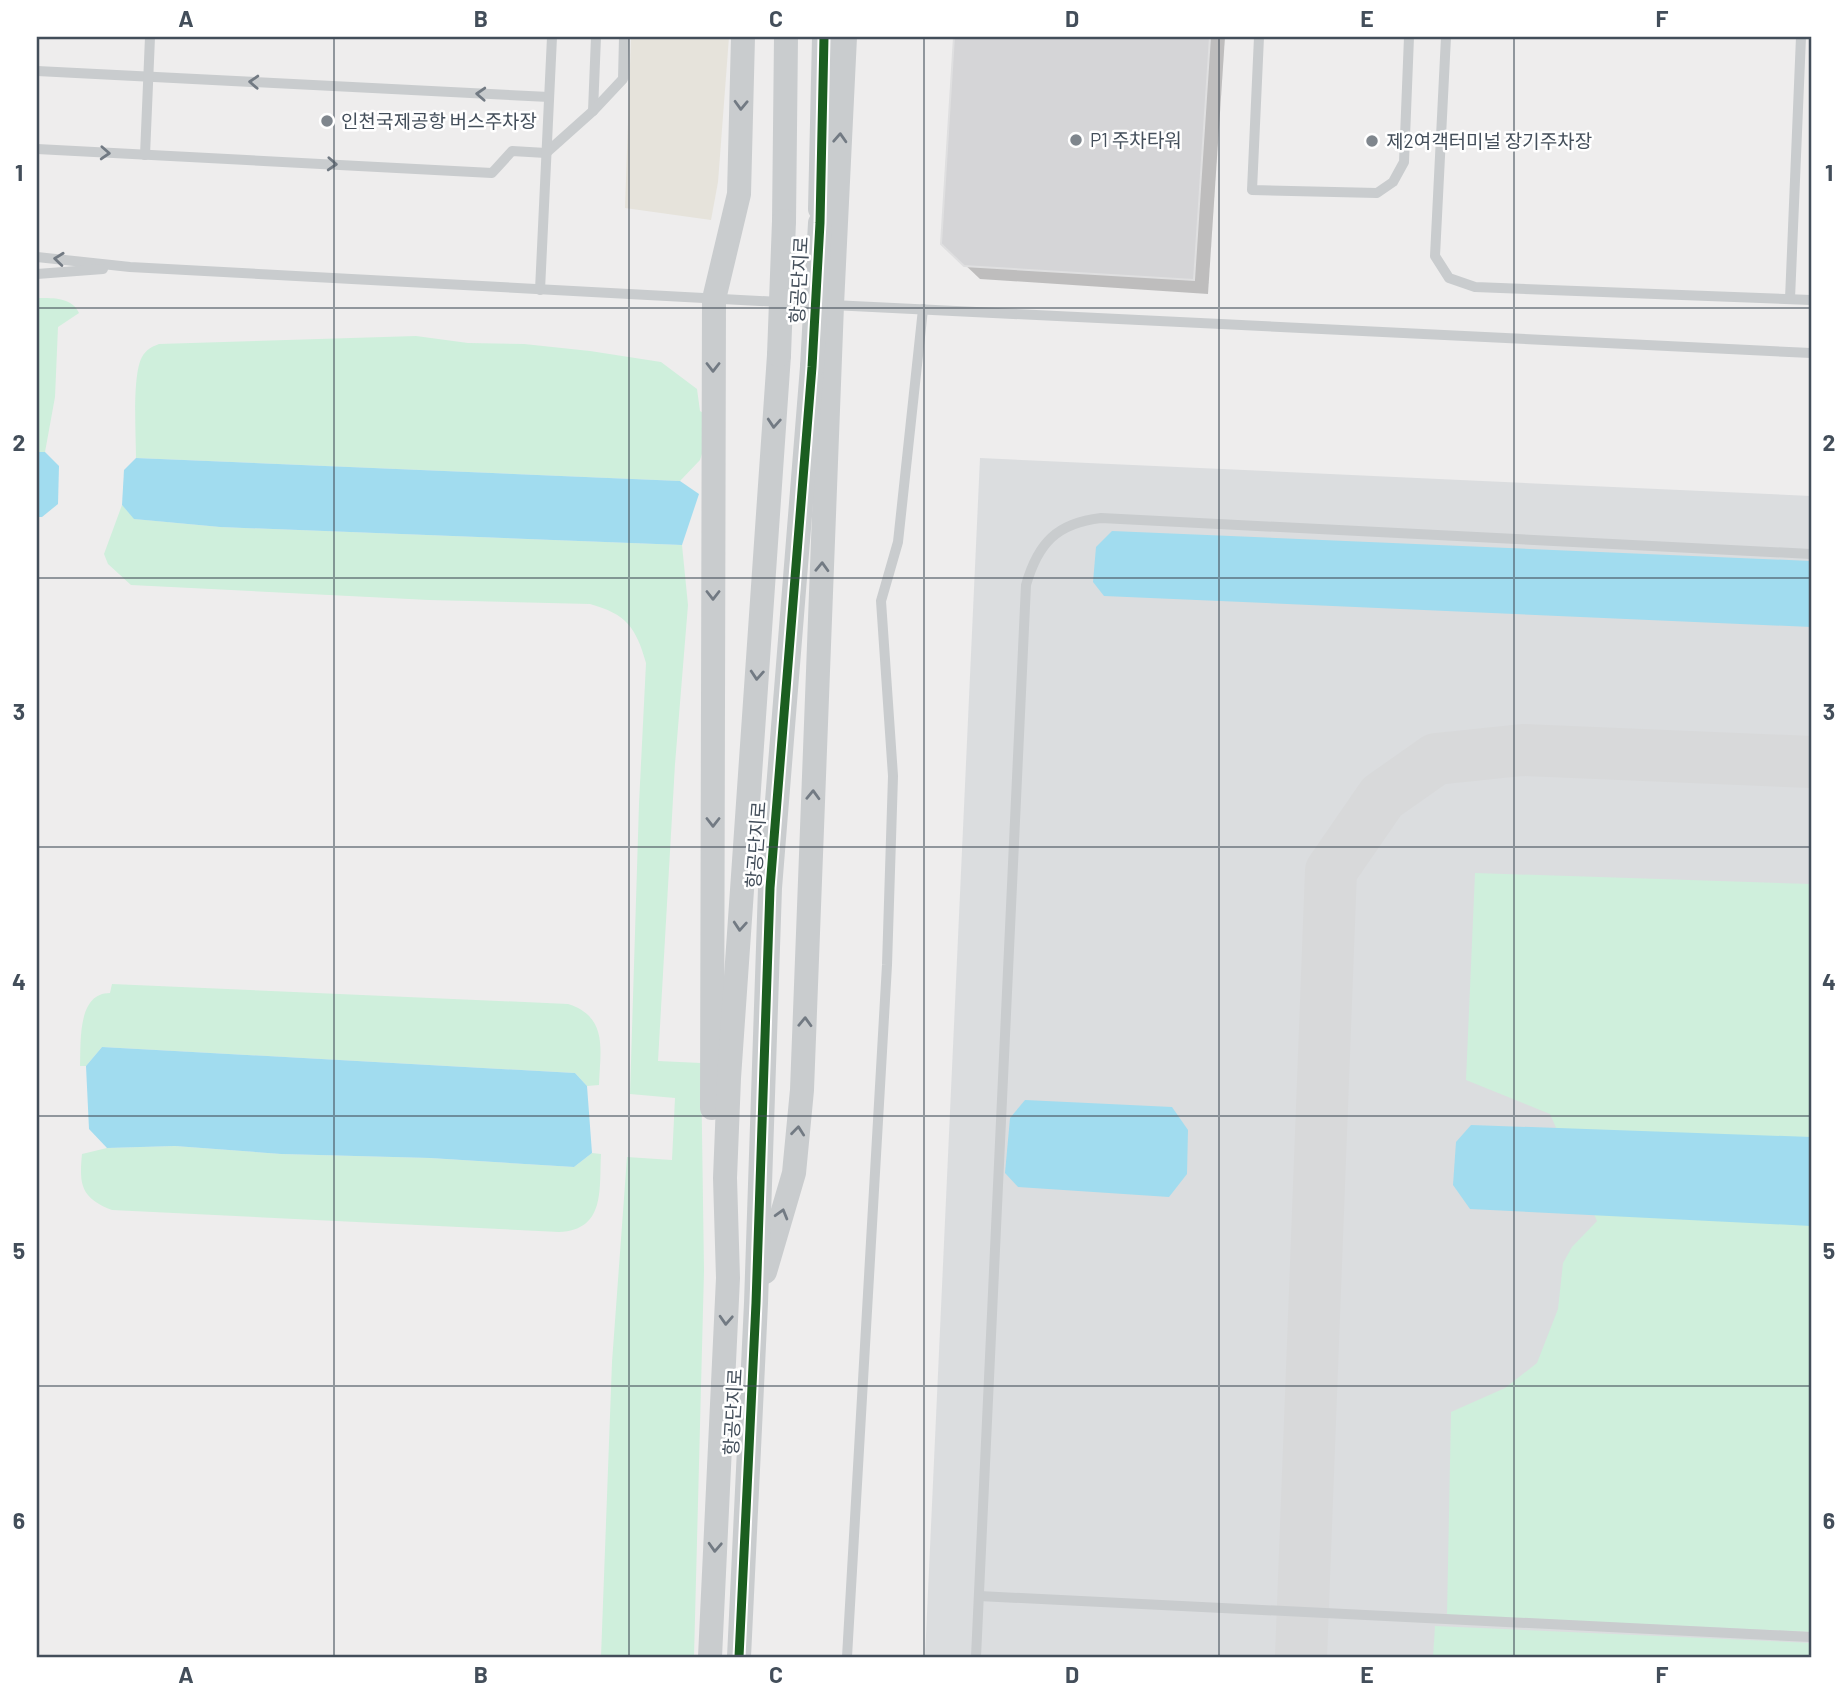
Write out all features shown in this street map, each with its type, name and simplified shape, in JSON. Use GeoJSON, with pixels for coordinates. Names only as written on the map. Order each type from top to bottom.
{"type":"FeatureCollection","features":[{"type":"Feature","properties":{"kind":"street"},"geometry":{"type":"LineString","coordinates":[[721,1078],[713,299],[738,194],[743,37]]}},
{"type":"Feature","properties":{"kind":"street","name":"항공단지로"},"geometry":{"type":"LineString","coordinates":[[710,1657],[728,1278],[718,1177],[721,1078],[779,355],[786,37]]}},
{"type":"Feature","properties":{"kind":"street","name":"항공단지로"},"geometry":{"type":"LineString","coordinates":[[739,1657],[756,1303],[758,1178],[770,888],[812,368],[820,223],[824,37]]}},
{"type":"Feature","properties":{"kind":"street"},"geometry":{"type":"LineString","coordinates":[[756,1303],[794,1172],[802,1090],[845,37]]}},
{"type":"Feature","properties":{"kind":"lane"},"geometry":{"type":"LineString","coordinates":[[145,155],[150,37]]}},
{"type":"Feature","properties":{"kind":"lane"},"geometry":{"type":"LineString","coordinates":[[540,290],[552,37]]}},
{"type":"Feature","properties":{"kind":"lane"},"geometry":{"type":"LineString","coordinates":[[593,111],[596,37]]}},
{"type":"Feature","properties":{"kind":"lane"},"geometry":{"type":"LineString","coordinates":[[37,149],[492,173],[512,151],[546,153],[593,111],[622,79],[624,37]]}},
{"type":"Feature","properties":{"kind":"lane"},"geometry":{"type":"LineString","coordinates":[[1259,37],[1252,190],[1377,193],[1393,182],[1404,162],[1409,37]]}},
{"type":"Feature","properties":{"kind":"lane"},"geometry":{"type":"LineString","coordinates":[[1446,37],[1435,256],[1449,278],[1475,287],[1811,300]]}},
{"type":"Feature","properties":{"kind":"lane"},"geometry":{"type":"LineString","coordinates":[[1790,299],[1801,37]]}},
{"type":"Feature","properties":{"kind":"lane"},"geometry":{"type":"LineString","coordinates":[[37,71],[549,97]]}},
{"type":"Feature","properties":{"kind":"lane"},"geometry":{"type":"LineString","coordinates":[[37,257],[130,267],[540,290],[1811,353]]}},
{"type":"Feature","properties":{"kind":"lane"},"geometry":{"type":"LineString","coordinates":[[37,274],[130,267]]}},
{"type":"Feature","properties":{"kind":"lane"},"geometry":{"type":"LineString","coordinates":[[847,1657],[886,979],[894,776],[881,601],[898,542],[923,309]]}},
{"type":"Feature","properties":{"kind":"lane"},"geometry":{"type":"LineString","coordinates":[[976,1657],[1026,584],[1032,561],[1040,549],[1064,527],[1079,521],[1101,518],[1811,554]]}},
{"type":"Feature","properties":{"kind":"lane"},"geometry":{"type":"LineString","coordinates":[[979,1596],[1811,1637]]}},
{"type":"Feature","properties":{"kind":"shaded area"},"geometry":{"type":"Polygon","coordinates":[[[980,458],[1811,496],[1811,1657],[925,1657],[980,458]]]}},
{"type":"Feature","properties":{"kind":"green space"},"geometry":{"type":"Polygon","coordinates":[[[37,298],[67,301],[79,313],[58,327],[55,397],[45,452],[37,452],[37,298]]]}},
{"type":"Feature","properties":{"kind":"green space"},"geometry":{"type":"Polygon","coordinates":[[[416,336],[468,343],[524,344],[590,351],[661,362],[697,389],[700,411],[705,414],[700,460],[680,481],[136,458],[137,377],[142,357],[156,345],[416,336]]]}},
{"type":"Feature","properties":{"kind":"green space"},"geometry":{"type":"Polygon","coordinates":[[[122,505],[135,519],[220,527],[682,545],[688,605],[675,764],[658,1061],[701,1063],[704,1271],[694,1657],[601,1657],[612,1362],[627,1157],[672,1160],[675,1098],[630,1094],[646,663],[638,640],[628,624],[613,612],[590,604],[429,600],[131,585],[108,564],[104,554],[122,505]]]}},
{"type":"Feature","properties":{"kind":"green space"},"geometry":{"type":"Polygon","coordinates":[[[1475,873],[1811,884],[1811,1632],[1447,1615],[1451,1412],[1505,1388],[1537,1363],[1558,1309],[1563,1263],[1572,1247],[1597,1221],[1550,1114],[1466,1080],[1475,873]]]}},
{"type":"Feature","properties":{"kind":"green space"},"geometry":{"type":"Polygon","coordinates":[[[112,984],[568,1004],[590,1017],[596,1026],[600,1048],[599,1085],[587,1086],[575,1073],[102,1047],[86,1066],[80,1066],[81,1032],[86,1010],[99,995],[110,993],[112,984]]]}},
{"type":"Feature","properties":{"kind":"green space"},"geometry":{"type":"Polygon","coordinates":[[[175,1146],[281,1154],[430,1158],[574,1167],[592,1153],[601,1154],[599,1194],[592,1216],[585,1224],[574,1230],[559,1232],[112,1210],[94,1201],[84,1189],[81,1174],[82,1154],[107,1148],[175,1146]]]}},
{"type":"Feature","properties":{"kind":"green space"},"geometry":{"type":"Polygon","coordinates":[[[1435,1626],[1811,1643],[1811,1657],[1433,1657],[1435,1626]]]}},
{"type":"Feature","properties":{"kind":"sand"},"geometry":{"type":"Polygon","coordinates":[[[631,37],[729,37],[718,182],[711,220],[625,208],[631,37]]]}},
{"type":"Feature","properties":{"kind":"water"},"geometry":{"type":"Polygon","coordinates":[[[37,452],[45,452],[59,466],[58,504],[42,517],[37,517],[37,452]]]}},
{"type":"Feature","properties":{"kind":"water"},"geometry":{"type":"Polygon","coordinates":[[[136,458],[680,481],[699,494],[682,545],[220,527],[134,519],[122,505],[124,470],[136,458]]]}},
{"type":"Feature","properties":{"kind":"water"},"geometry":{"type":"Polygon","coordinates":[[[1112,531],[1811,561],[1811,627],[1104,596],[1093,582],[1096,547],[1112,531]]]}},
{"type":"Feature","properties":{"kind":"water"},"geometry":{"type":"Polygon","coordinates":[[[102,1047],[575,1073],[587,1086],[592,1153],[574,1167],[430,1158],[281,1154],[175,1146],[107,1148],[89,1129],[86,1066],[102,1047]]]}},
{"type":"Feature","properties":{"kind":"water"},"geometry":{"type":"Polygon","coordinates":[[[1025,1100],[1172,1107],[1188,1130],[1187,1174],[1169,1197],[1018,1187],[1005,1173],[1010,1118],[1025,1100]]]}},
{"type":"Feature","properties":{"kind":"water"},"geometry":{"type":"Polygon","coordinates":[[[1471,1125],[1811,1137],[1811,1226],[1470,1209],[1453,1185],[1456,1142],[1471,1125]]]}},
{"type":"Feature","properties":{"kind":"building","name":"P1 주차타워"},"geometry":{"type":"Polygon","coordinates":[[[954,37],[1210,37],[1194,280],[964,266],[941,244],[954,37]]]}},
{"type":"Feature","properties":{"kind":"taxiway"},"geometry":{"type":"LineString","coordinates":[[1301,1657],[1331,871],[1382,797],[1436,759],[1522,750],[1811,762]]}},
{"type":"Feature","properties":{"kind":"cycle path"},"geometry":{"type":"LineString","coordinates":[[739,1657],[756,1303],[770,888],[812,367],[820,223],[824,37]]}},
{"type":"Feature","properties":{"kind":"place","name":"인천국제공항 버스주차장"},"geometry":{"type":"Point","coordinates":[327,121]}},
{"type":"Feature","properties":{"kind":"place","name":"P1 주차타워"},"geometry":{"type":"Point","coordinates":[1076,140]}},
{"type":"Feature","properties":{"kind":"place","name":"제2여객터미널 장기주차장"},"geometry":{"type":"Point","coordinates":[1372,141]}}]}
